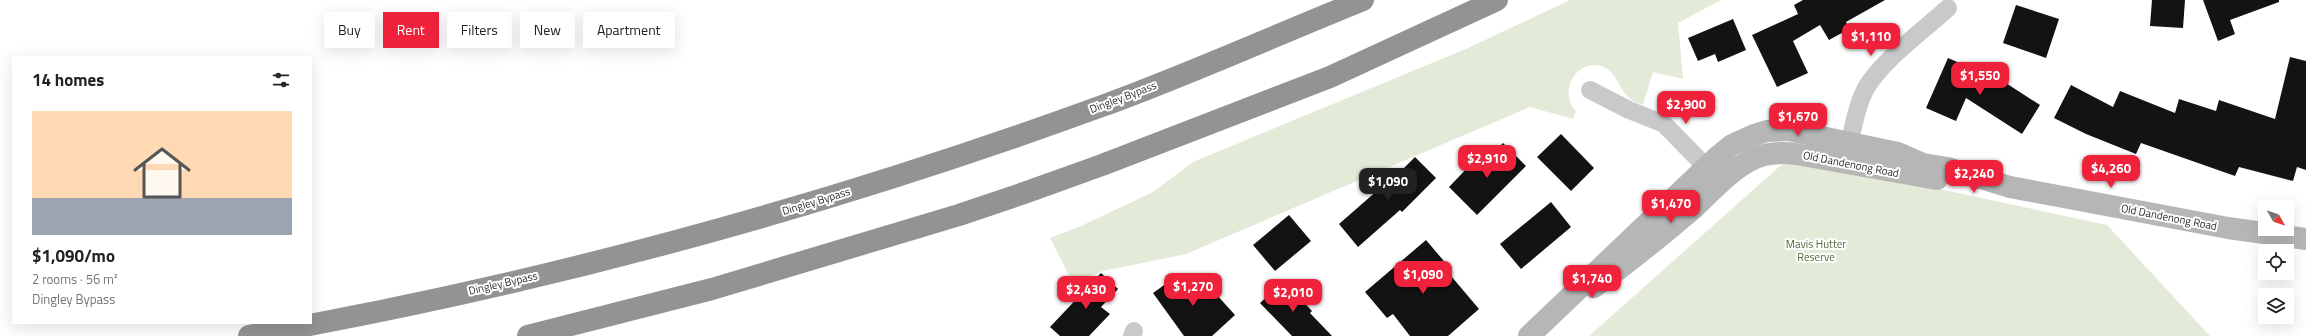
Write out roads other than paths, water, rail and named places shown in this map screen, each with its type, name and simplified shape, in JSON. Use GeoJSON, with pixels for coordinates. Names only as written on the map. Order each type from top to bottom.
{"type":"FeatureCollection","features":[{"type":"Feature","properties":{"kind":"highway","name":"Dingley Bypass"},"geometry":{"type":"LineString","coordinates":[[312,323],[498,285],[680,239],[837,195],[1103,105],[1216,61],[1363,0]]}},
{"type":"Feature","properties":{"kind":"highway"},"geometry":{"type":"LineString","coordinates":[[528,336],[712,289],[959,215],[1017,195],[1102,165],[1330,77],[1497,0]]}},
{"type":"Feature","properties":{"kind":"highway","name":"Dingley Bypass"},"geometry":{"type":"LineString","coordinates":[[249,336],[308,324]]}},
{"type":"Feature","properties":{"kind":"main road","name":"Old Dandenong Road"},"geometry":{"type":"LineString","coordinates":[[1550,318],[1611,256],[1706,167],[1740,141],[1760,132],[1774,130],[1801,132],[1850,142],[1898,153],[1922,164],[1948,168],[2010,187]]}},
{"type":"Feature","properties":{"kind":"main road"},"geometry":{"type":"LineString","coordinates":[[1774,130],[1775,153]]}},
{"type":"Feature","properties":{"kind":"main road"},"geometry":{"type":"LineString","coordinates":[[1844,164],[1850,142]]}},
{"type":"Feature","properties":{"kind":"main road","name":"Old Dandenong Road"},"geometry":{"type":"LineString","coordinates":[[1550,318],[1632,260],[1721,182],[1749,161],[1775,153],[1796,154],[1844,164],[1953,182],[2010,187],[2228,228],[2306,239]]}},
{"type":"Feature","properties":{"kind":"main road"},"geometry":{"type":"LineString","coordinates":[[1706,167],[1721,182]]}},
{"type":"Feature","properties":{"kind":"main road"},"geometry":{"type":"LineString","coordinates":[[1529,336],[1550,318]]}},
{"type":"Feature","properties":{"kind":"street"},"geometry":{"type":"LineString","coordinates":[[1850,142],[1863,92],[1870,81],[1881,68],[1948,8]]}},
{"type":"Feature","properties":{"kind":"street"},"geometry":{"type":"LineString","coordinates":[[1590,90],[1629,110],[1664,124],[1706,167]]}},
{"type":"Feature","properties":{"kind":"park label","name":"Mavis Hutter Reserve"},"geometry":{"type":"Point","coordinates":[1816,250]}}]}
